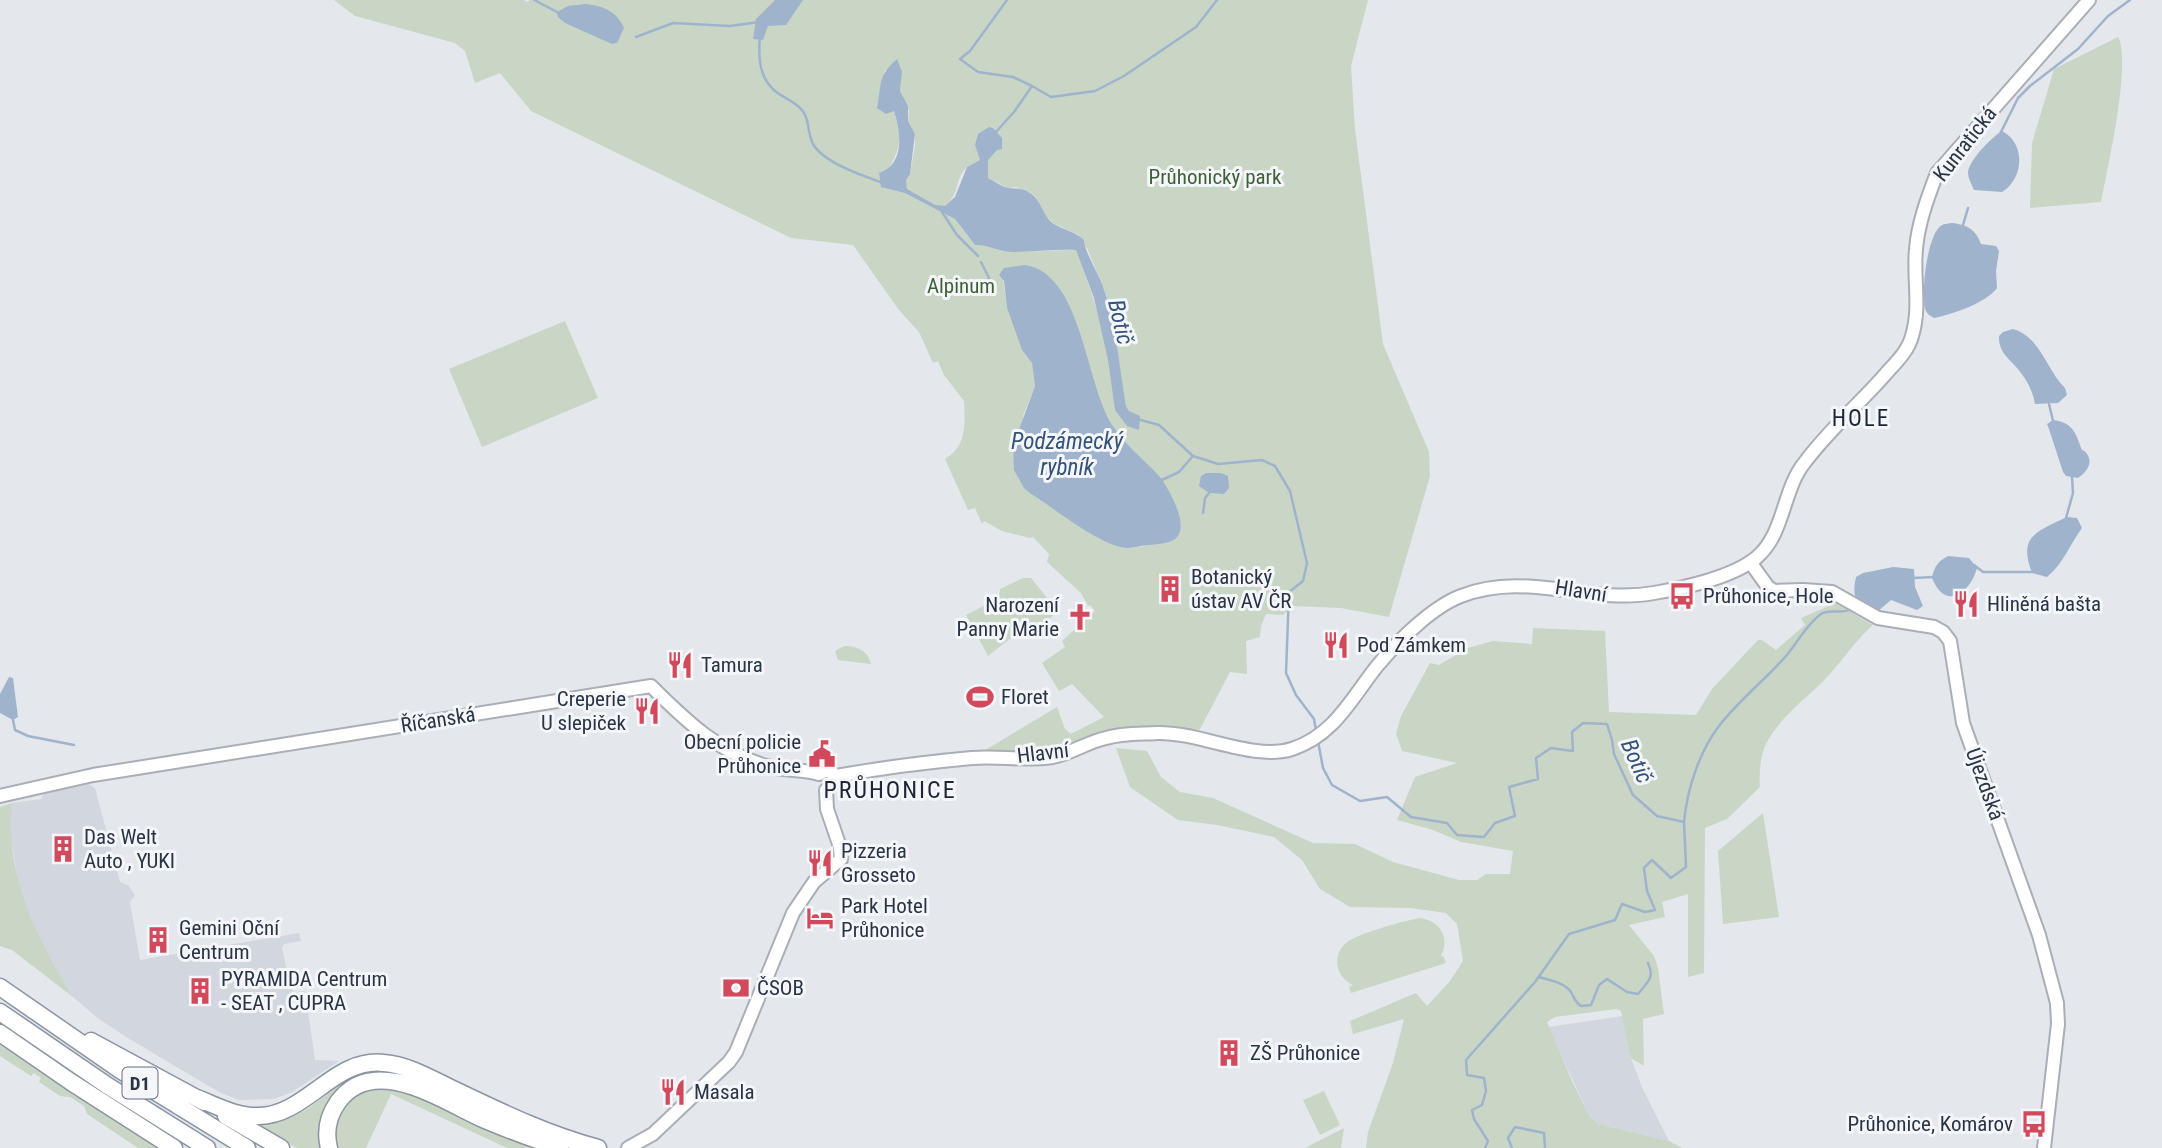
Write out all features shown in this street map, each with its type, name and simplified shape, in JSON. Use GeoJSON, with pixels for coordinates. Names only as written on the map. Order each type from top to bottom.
{"type":"FeatureCollection","features":[{"type":"Feature","properties":{"kind":"highway","name":"D1"},"geometry":{"type":"LineString","coordinates":[[0,987],[120,1070],[247,1148]]}},
{"type":"Feature","properties":{"kind":"highway","name":"D1"},"geometry":{"type":"LineString","coordinates":[[0,1012],[108,1086],[207,1148]]}},
{"type":"Feature","properties":{"kind":"highway"},"geometry":{"type":"LineString","coordinates":[[36,1013],[132,1062],[281,1148]]}},
{"type":"Feature","properties":{"kind":"highway"},"geometry":{"type":"LineString","coordinates":[[0,1033],[174,1148]]}},
{"type":"Feature","properties":{"kind":"highway"},"geometry":{"type":"LineString","coordinates":[[197,1098],[236,1113],[266,1115],[292,1106],[350,1068],[364,1063],[386,1063],[409,1069],[545,1132],[598,1148]]}},
{"type":"Feature","properties":{"kind":"highway"},"geometry":{"type":"LineString","coordinates":[[329,1148],[328,1124],[338,1102],[351,1090],[376,1080],[396,1081],[411,1086],[486,1121],[563,1148]]}},
{"type":"Feature","properties":{"kind":"highway"},"geometry":{"type":"LineString","coordinates":[[486,1121],[540,1148]]}},
{"type":"Feature","properties":{"kind":"street","name":"Kunratická"},"geometry":{"type":"LineString","coordinates":[[1820,444],[1899,359],[1913,335],[1916,249],[1928,196],[1937,173],[2089,0]]}},
{"type":"Feature","properties":{"kind":"street","name":"Hlavní"},"geometry":{"type":"LineString","coordinates":[[836,776],[975,758],[1056,756],[1107,737],[1140,734],[1193,736],[1247,750],[1271,752],[1292,748],[1306,743],[1326,730],[1398,643],[1436,611],[1462,595],[1502,586],[1533,585],[1586,595],[1613,597],[1652,594],[1729,572],[1750,562],[1762,552],[1776,531],[1792,483],[1802,464],[1820,444]]}},
{"type":"Feature","properties":{"kind":"street","name":"Újezdská"},"geometry":{"type":"LineString","coordinates":[[1750,562],[1774,591],[1832,592],[1875,617],[1934,627],[1943,632],[1950,641],[1964,723],[2039,935],[2057,1003],[2058,1024],[2044,1148]]}},
{"type":"Feature","properties":{"kind":"street","name":"Říčanská"},"geometry":{"type":"LineString","coordinates":[[0,796],[93,775],[651,686],[684,719],[736,755],[774,768],[806,770],[819,774]]}},
{"type":"Feature","properties":{"kind":"street"},"geometry":{"type":"LineString","coordinates":[[827,770],[836,776],[836,785],[826,790],[818,784],[819,774],[827,770]]}},
{"type":"Feature","properties":{"kind":"street"},"geometry":{"type":"LineString","coordinates":[[638,1148],[731,1060],[752,1016],[793,913],[814,882],[841,859],[840,847],[827,809],[826,790]]}},
{"type":"Feature","properties":{"kind":"street"},"geometry":{"type":"LineString","coordinates":[[628,1148],[652,1135]]}},
{"type":"Feature","properties":{"kind":"shaded area"},"geometry":{"type":"Polygon","coordinates":[[[88,784],[95,788],[120,882],[128,885],[135,895],[130,902],[140,960],[299,933],[301,941],[284,944],[282,948],[291,989],[295,992],[305,991],[315,1060],[339,1061],[292,1092],[274,1099],[239,1100],[219,1092],[131,1040],[99,1019],[73,997],[48,958],[20,893],[9,826],[12,803],[41,799],[44,794],[88,784]]]}},
{"type":"Feature","properties":{"kind":"shaded area"},"geometry":{"type":"Polygon","coordinates":[[[1623,1016],[1631,1058],[1669,1141],[1598,1124],[1589,1115],[1548,1027],[1623,1016]]]}},
{"type":"Feature","properties":{"kind":"green space","name":"Průhonický park"},"geometry":{"type":"Polygon","coordinates":[[[334,0],[1368,0],[1351,66],[1355,129],[1372,260],[1383,344],[1429,452],[1430,476],[1389,617],[1341,608],[1293,606],[1283,615],[1266,614],[1260,637],[1246,641],[1247,674],[1230,672],[1199,731],[1134,729],[1105,732],[1075,747],[1041,754],[982,752],[1057,707],[1065,729],[1071,734],[1104,717],[1072,684],[1059,691],[1042,663],[1065,647],[1062,641],[1095,611],[1088,606],[1081,593],[1047,562],[1049,554],[1033,537],[1002,531],[984,521],[982,524],[975,508],[968,510],[945,459],[961,441],[964,401],[944,375],[938,361],[933,363],[919,332],[899,310],[853,245],[791,238],[531,111],[500,73],[475,83],[465,51],[455,43],[355,16],[334,0]],[[885,70],[877,107],[894,111],[899,142],[882,182],[907,189],[905,180],[910,174],[915,134],[908,121],[909,111],[900,91],[902,72],[885,70]],[[996,150],[977,152],[981,160],[962,174],[953,196],[945,206],[945,213],[955,219],[975,245],[1013,252],[1076,250],[1102,329],[1115,411],[1129,411],[1103,287],[1087,248],[1083,246],[1079,235],[1053,223],[1031,193],[1016,187],[1008,188],[988,178],[987,160],[996,150]],[[1003,278],[1007,308],[1022,349],[1032,363],[1035,386],[1023,416],[1031,494],[1096,535],[1122,547],[1143,546],[1178,536],[1176,505],[1168,490],[1121,437],[1104,411],[1068,304],[1003,278]]]}},
{"type":"Feature","properties":{"kind":"green space"},"geometry":{"type":"Polygon","coordinates":[[[2118,37],[2122,50],[2120,91],[2101,202],[2030,208],[2032,143],[2054,69],[2118,37]]]}},
{"type":"Feature","properties":{"kind":"green space"},"geometry":{"type":"Polygon","coordinates":[[[565,321],[598,398],[482,447],[449,369],[565,321]]]}},
{"type":"Feature","properties":{"kind":"green space"},"geometry":{"type":"Polygon","coordinates":[[[1023,578],[1031,578],[1056,609],[1055,614],[1028,636],[1016,634],[988,656],[966,615],[999,598],[1000,589],[1023,578]]]}},
{"type":"Feature","properties":{"kind":"green space"},"geometry":{"type":"Polygon","coordinates":[[[1833,602],[1873,625],[1772,734],[1762,754],[1760,787],[1727,819],[1705,828],[1704,973],[1688,977],[1688,894],[1662,902],[1665,917],[1629,925],[1654,956],[1664,1014],[1643,1019],[1644,1066],[1631,1058],[1621,1011],[1616,1009],[1555,1017],[1547,1022],[1589,1115],[1598,1124],[1669,1141],[1682,1148],[1366,1148],[1368,1132],[1393,1063],[1404,1019],[1353,1034],[1350,1021],[1416,993],[1427,1006],[1450,981],[1463,961],[1457,924],[1446,913],[1410,908],[1350,907],[1320,889],[1302,860],[1274,837],[1178,820],[1130,787],[1116,748],[1147,751],[1161,777],[1180,792],[1213,798],[1313,843],[1355,844],[1393,862],[1459,880],[1477,880],[1486,874],[1510,874],[1513,851],[1461,842],[1433,830],[1397,820],[1415,777],[1457,763],[1402,751],[1396,734],[1401,716],[1430,663],[1439,665],[1468,648],[1493,641],[1532,644],[1533,628],[1605,631],[1609,712],[1696,715],[1712,689],[1758,640],[1776,650],[1805,625],[1801,618],[1833,602]]]}},
{"type":"Feature","properties":{"kind":"green space"},"geometry":{"type":"Polygon","coordinates":[[[844,646],[861,650],[871,664],[838,660],[835,651],[844,646]]]}},
{"type":"Feature","properties":{"kind":"green space"},"geometry":{"type":"Polygon","coordinates":[[[12,803],[13,855],[18,880],[36,929],[73,997],[12,950],[0,946],[0,807],[12,803]]]}},
{"type":"Feature","properties":{"kind":"green space"},"geometry":{"type":"Polygon","coordinates":[[[1763,813],[1779,917],[1723,924],[1718,851],[1763,813]]]}},
{"type":"Feature","properties":{"kind":"green space"},"geometry":{"type":"Polygon","coordinates":[[[1421,918],[1434,923],[1442,932],[1444,949],[1441,956],[1446,963],[1351,993],[1349,987],[1353,985],[1342,976],[1337,963],[1339,952],[1344,945],[1351,939],[1370,932],[1421,918]]]}},
{"type":"Feature","properties":{"kind":"green space"},"geometry":{"type":"Polygon","coordinates":[[[0,1043],[158,1148],[138,1148],[87,1114],[84,1106],[70,1097],[60,1096],[39,1082],[41,1078],[34,1073],[31,1076],[0,1056],[0,1043]]]}},
{"type":"Feature","properties":{"kind":"green space"},"geometry":{"type":"Polygon","coordinates":[[[377,1073],[350,1083],[332,1098],[322,1120],[321,1148],[297,1148],[259,1128],[262,1124],[278,1121],[305,1110],[351,1079],[377,1073]]]}},
{"type":"Feature","properties":{"kind":"green space"},"geometry":{"type":"Polygon","coordinates":[[[397,1087],[532,1148],[507,1148],[391,1094],[366,1148],[333,1148],[336,1113],[363,1089],[397,1087]]]}},
{"type":"Feature","properties":{"kind":"green space"},"geometry":{"type":"Polygon","coordinates":[[[1324,1091],[1340,1125],[1320,1135],[1303,1100],[1324,1091]]]}},
{"type":"Feature","properties":{"kind":"green space"},"geometry":{"type":"Polygon","coordinates":[[[1344,1128],[1341,1148],[1305,1148],[1344,1128]]]}},
{"type":"Feature","properties":{"kind":"water"},"geometry":{"type":"Polygon","coordinates":[[[775,0],[803,0],[786,25],[768,26],[763,40],[753,39],[756,19],[775,0]]]}},
{"type":"Feature","properties":{"kind":"water"},"geometry":{"type":"Polygon","coordinates":[[[586,4],[604,8],[618,17],[624,28],[617,43],[612,44],[565,23],[558,17],[557,12],[568,6],[586,4]]]}},
{"type":"Feature","properties":{"kind":"water"},"geometry":{"type":"Polygon","coordinates":[[[897,59],[902,72],[900,91],[908,106],[908,121],[915,134],[910,174],[906,180],[907,189],[935,205],[945,206],[955,197],[967,167],[980,160],[975,145],[978,134],[989,127],[993,128],[1002,138],[1002,149],[997,150],[988,160],[988,178],[1009,188],[1030,193],[1050,221],[1084,240],[1111,313],[1126,406],[1129,411],[1140,416],[1139,430],[1127,426],[1115,410],[1108,360],[1094,298],[1076,250],[1013,252],[975,245],[955,219],[905,193],[881,187],[879,173],[893,163],[899,147],[899,138],[894,111],[886,114],[877,108],[883,76],[897,59]]]}},
{"type":"Feature","properties":{"kind":"water"},"geometry":{"type":"Polygon","coordinates":[[[2002,131],[2010,137],[2018,152],[2015,179],[2002,192],[1974,190],[1968,175],[1969,168],[1981,150],[2002,131]]]}},
{"type":"Feature","properties":{"kind":"water"},"geometry":{"type":"Polygon","coordinates":[[[1953,223],[1971,229],[1981,244],[1996,246],[1999,251],[1997,288],[1977,303],[1934,318],[1927,312],[1924,303],[1924,279],[1929,252],[1937,230],[1943,225],[1953,223]]]}},
{"type":"Feature","properties":{"kind":"water","name":"Podzámecký rybník"},"geometry":{"type":"Polygon","coordinates":[[[1025,265],[1044,273],[1059,288],[1071,309],[1104,408],[1113,426],[1160,477],[1168,490],[1177,508],[1181,526],[1172,541],[1128,548],[1106,542],[1031,494],[1024,488],[1014,470],[1013,446],[1035,386],[1032,363],[1022,350],[1007,308],[1004,281],[999,275],[1004,268],[1025,265]]]}},
{"type":"Feature","properties":{"kind":"water"},"geometry":{"type":"Polygon","coordinates":[[[2013,329],[2037,346],[2065,388],[2067,395],[2058,403],[2035,404],[2026,380],[2003,352],[1999,336],[2013,329]]]}},
{"type":"Feature","properties":{"kind":"water"},"geometry":{"type":"Polygon","coordinates":[[[2053,420],[2071,428],[2089,458],[2088,468],[2078,478],[2066,476],[2063,472],[2047,424],[2053,420]]]}},
{"type":"Feature","properties":{"kind":"water"},"geometry":{"type":"Polygon","coordinates":[[[1206,473],[1228,476],[1229,488],[1224,494],[1209,493],[1199,486],[1201,476],[1206,473]]]}},
{"type":"Feature","properties":{"kind":"water"},"geometry":{"type":"Polygon","coordinates":[[[2067,517],[2077,518],[2082,528],[2058,566],[2047,577],[2032,573],[2027,551],[2029,543],[2046,527],[2067,517]]]}},
{"type":"Feature","properties":{"kind":"water"},"geometry":{"type":"Polygon","coordinates":[[[1948,556],[1969,558],[1977,568],[1969,585],[1957,595],[1950,596],[1937,588],[1932,578],[1937,565],[1948,556]]]}},
{"type":"Feature","properties":{"kind":"water"},"geometry":{"type":"Polygon","coordinates":[[[1893,567],[1914,569],[1915,587],[1923,606],[1917,610],[1891,600],[1877,612],[1857,600],[1854,591],[1856,577],[1893,567]]]}},
{"type":"Feature","properties":{"kind":"water"},"geometry":{"type":"Polygon","coordinates":[[[9,677],[13,678],[18,717],[13,720],[0,713],[0,694],[9,677]]]}},
{"type":"Feature","properties":{"kind":"waterway"},"geometry":{"type":"LineString","coordinates":[[534,0],[559,13]]}},
{"type":"Feature","properties":{"kind":"waterway","name":"Botič"},"geometry":{"type":"LineString","coordinates":[[995,133],[1032,86],[1013,77],[978,72],[960,59],[970,51],[1007,0]]}},
{"type":"Feature","properties":{"kind":"waterway","name":"Botič"},"geometry":{"type":"LineString","coordinates":[[1032,86],[1051,97],[1095,91],[1124,76],[1196,27],[1217,0]]}},
{"type":"Feature","properties":{"kind":"waterway"},"geometry":{"type":"LineString","coordinates":[[2000,134],[2018,98],[2078,49],[2108,16],[2130,0]]}},
{"type":"Feature","properties":{"kind":"waterway"},"geometry":{"type":"LineString","coordinates":[[636,37],[673,23],[730,26],[759,22]]}},
{"type":"Feature","properties":{"kind":"waterway","name":"Botič"},"geometry":{"type":"LineString","coordinates":[[760,36],[761,68],[767,83],[804,113],[811,140],[818,151],[845,168],[883,183]]}},
{"type":"Feature","properties":{"kind":"waterway"},"geometry":{"type":"LineString","coordinates":[[1963,225],[1968,208]]}},
{"type":"Feature","properties":{"kind":"waterway","name":"Botič"},"geometry":{"type":"LineString","coordinates":[[942,212],[957,235],[978,256]]}},
{"type":"Feature","properties":{"kind":"waterway","name":"Botič"},"geometry":{"type":"LineString","coordinates":[[981,262],[990,280]]}},
{"type":"Feature","properties":{"kind":"waterway"},"geometry":{"type":"LineString","coordinates":[[2049,404],[2053,421]]}},
{"type":"Feature","properties":{"kind":"waterway","name":"Botič"},"geometry":{"type":"LineString","coordinates":[[1137,419],[1159,425],[1193,456],[1218,464],[1262,460],[1275,466],[1290,491],[1307,563],[1303,581],[1289,592],[1286,673],[1296,695],[1314,719],[1316,731]]}},
{"type":"Feature","properties":{"kind":"waterway","name":"Botič"},"geometry":{"type":"LineString","coordinates":[[1160,479],[1179,472],[1193,456]]}},
{"type":"Feature","properties":{"kind":"waterway"},"geometry":{"type":"LineString","coordinates":[[2066,518],[2073,493],[2072,477]]}},
{"type":"Feature","properties":{"kind":"waterway"},"geometry":{"type":"LineString","coordinates":[[1203,513],[1205,498],[1209,493]]}},
{"type":"Feature","properties":{"kind":"waterway"},"geometry":{"type":"LineString","coordinates":[[1974,565],[1983,572],[2033,572]]}},
{"type":"Feature","properties":{"kind":"waterway"},"geometry":{"type":"LineString","coordinates":[[1913,578],[1934,577]]}},
{"type":"Feature","properties":{"kind":"waterway"},"geometry":{"type":"LineString","coordinates":[[1684,822],[1695,772],[1719,726],[1786,656],[1816,618],[1825,612],[1851,609]]}},
{"type":"Feature","properties":{"kind":"waterway"},"geometry":{"type":"LineString","coordinates":[[13,720],[15,730],[28,736],[74,745]]}},
{"type":"Feature","properties":{"kind":"waterway","name":"Botič"},"geometry":{"type":"LineString","coordinates":[[1318,741],[1323,768],[1332,785],[1360,801],[1387,797],[1411,817],[1447,823],[1457,835],[1484,837],[1495,823],[1515,816],[1509,787],[1538,779],[1536,758],[1551,748],[1573,751],[1572,732],[1583,723],[1607,724],[1614,754],[1633,795],[1657,816],[1684,822],[1686,867],[1671,878],[1652,860],[1644,868],[1647,891],[1655,910],[1645,912],[1622,904],[1615,920],[1569,934],[1535,982],[1466,1060],[1467,1075],[1484,1078],[1486,1091],[1482,1105],[1472,1110],[1474,1119],[1488,1141],[1485,1148]]}},
{"type":"Feature","properties":{"kind":"waterway"},"geometry":{"type":"LineString","coordinates":[[1539,977],[1565,986],[1581,1006],[1591,1005],[1599,985],[1607,979],[1627,992],[1638,994],[1651,976],[1648,963]]}},
{"type":"Feature","properties":{"kind":"waterway","name":"Botič"},"geometry":{"type":"LineString","coordinates":[[1512,1148],[1508,1138],[1515,1127],[1544,1133],[1545,1148]]}},
{"type":"Feature","properties":{"kind":"place","name":"Botanický ústav AV ČR"},"geometry":{"type":"Point","coordinates":[1170,589]}},
{"type":"Feature","properties":{"kind":"place","name":"Průhonice, Hole"},"geometry":{"type":"Point","coordinates":[1682,596]}},
{"type":"Feature","properties":{"kind":"place","name":"Hliněná bašta"},"geometry":{"type":"Point","coordinates":[1966,604]}},
{"type":"Feature","properties":{"kind":"place","name":"Narození Panny Marie"},"geometry":{"type":"Point","coordinates":[1080,617]}},
{"type":"Feature","properties":{"kind":"place","name":"Pod Zámkem"},"geometry":{"type":"Point","coordinates":[1336,645]}},
{"type":"Feature","properties":{"kind":"place","name":"Tamura"},"geometry":{"type":"Point","coordinates":[680,665]}},
{"type":"Feature","properties":{"kind":"place","name":"Floret"},"geometry":{"type":"Point","coordinates":[980,697]}},
{"type":"Feature","properties":{"kind":"place","name":"Creperie U slepiček"},"geometry":{"type":"Point","coordinates":[647,711]}},
{"type":"Feature","properties":{"kind":"place","name":"Obecní policie Průhonice"},"geometry":{"type":"Point","coordinates":[822,754]}},
{"type":"Feature","properties":{"kind":"place","name":"Das Welt Auto , YUKI"},"geometry":{"type":"Point","coordinates":[63,849]}},
{"type":"Feature","properties":{"kind":"place","name":"Pizzeria Grosseto"},"geometry":{"type":"Point","coordinates":[820,863]}},
{"type":"Feature","properties":{"kind":"place","name":"Park Hotel Průhonice"},"geometry":{"type":"Point","coordinates":[820,918]}},
{"type":"Feature","properties":{"kind":"place","name":"Gemini Oční Centrum"},"geometry":{"type":"Point","coordinates":[158,940]}},
{"type":"Feature","properties":{"kind":"place","name":"ČSOB"},"geometry":{"type":"Point","coordinates":[736,988]}},
{"type":"Feature","properties":{"kind":"place","name":"PYRAMIDA Centrum - SEAT , CUPRA"},"geometry":{"type":"Point","coordinates":[200,991]}},
{"type":"Feature","properties":{"kind":"place","name":"ZŠ Průhonice"},"geometry":{"type":"Point","coordinates":[1229,1053]}},
{"type":"Feature","properties":{"kind":"place","name":"Masala"},"geometry":{"type":"Point","coordinates":[673,1092]}},
{"type":"Feature","properties":{"kind":"place","name":"Průhonice, Komárov"},"geometry":{"type":"Point","coordinates":[2034,1124]}},
{"type":"Feature","properties":{"kind":"district","name":"HOLE"},"geometry":{"type":"Point","coordinates":[1861,418]}},
{"type":"Feature","properties":{"kind":"district","name":"PRŮHONICE"},"geometry":{"type":"Point","coordinates":[890,790]}},
{"type":"Feature","properties":{"kind":"park label","name":"Alpinum"},"geometry":{"type":"Point","coordinates":[961,286]}}]}
